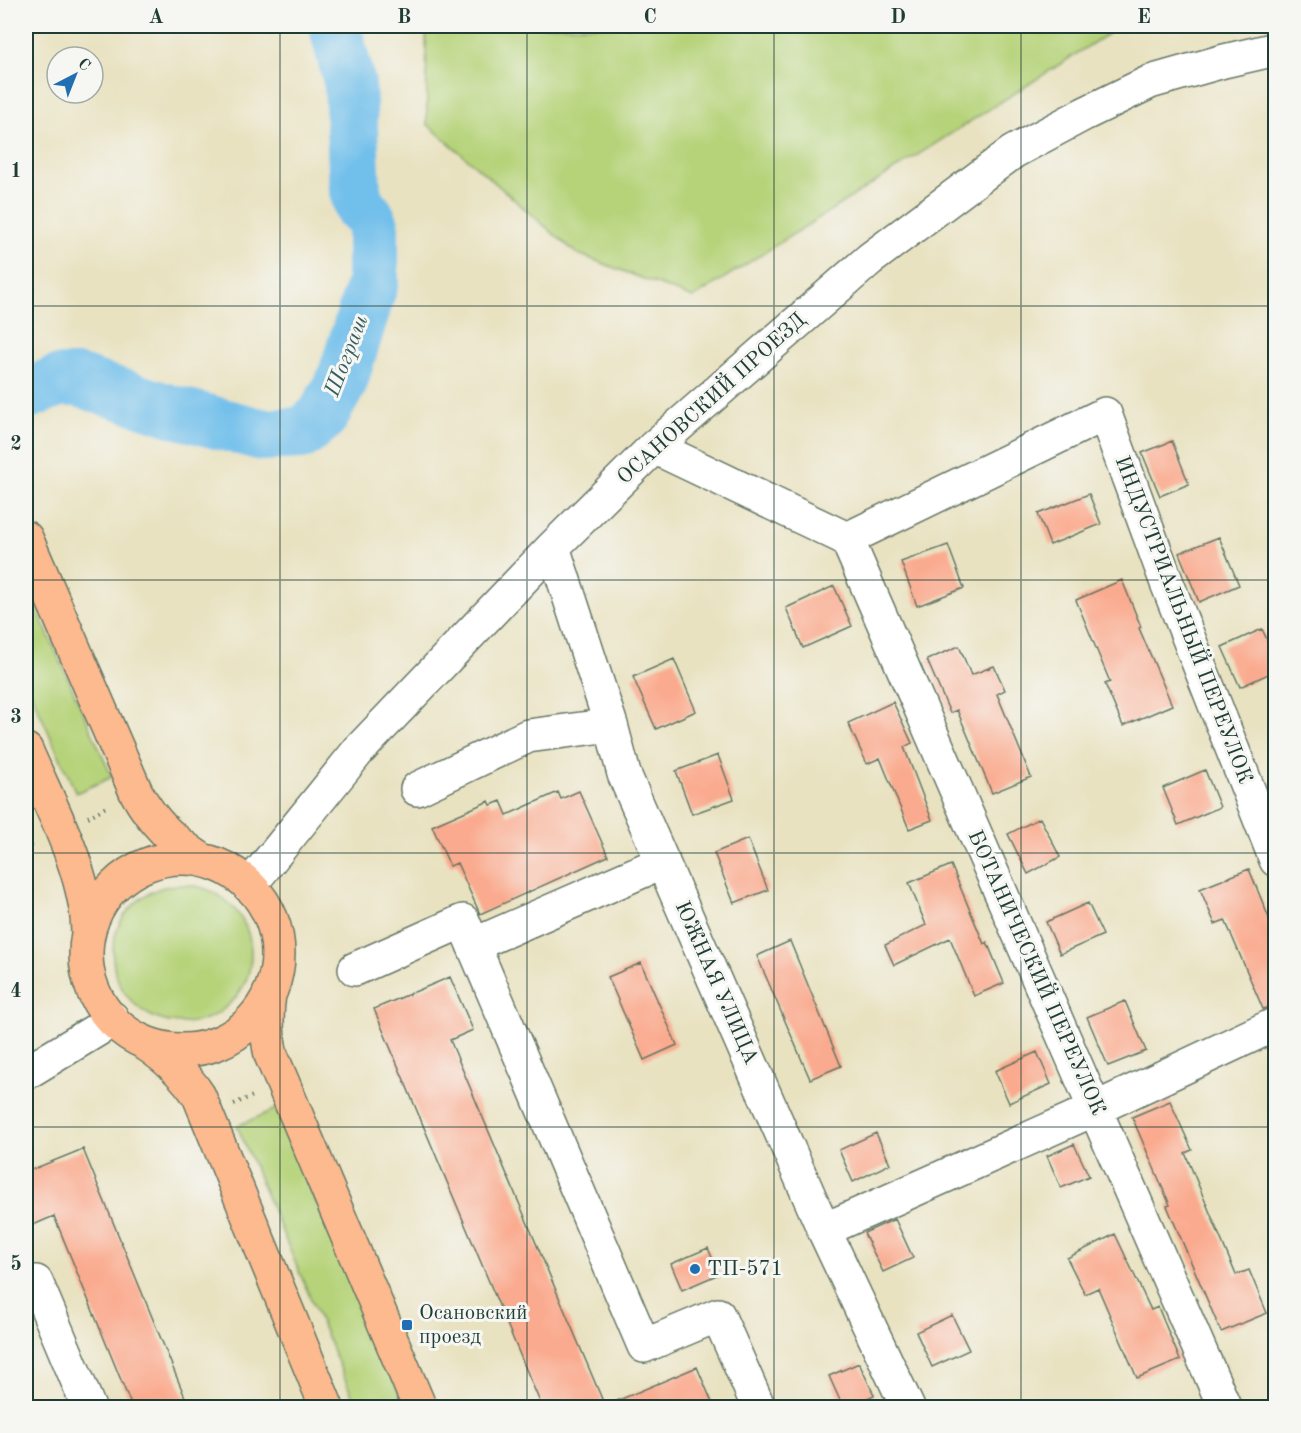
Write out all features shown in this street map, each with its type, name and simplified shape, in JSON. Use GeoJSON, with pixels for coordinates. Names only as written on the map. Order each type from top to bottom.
{"type":"FeatureCollection","features":[{"type":"Feature","properties":{"kind":"main road"},"geometry":{"type":"LineString","coordinates":[[26,538],[136,792],[147,812],[160,828],[178,845],[202,860]]}},
{"type":"Feature","properties":{"kind":"main road"},"geometry":{"type":"LineString","coordinates":[[26,750],[61,830],[76,872],[88,918],[88,938]]}},
{"type":"Feature","properties":{"kind":"main road"},"geometry":{"type":"LineString","coordinates":[[327,1407],[199,1096],[172,1062],[130,1034],[104,1010],[93,988],[86,955],[92,921],[109,892],[129,875],[151,863],[185,858],[219,865],[234,873],[249,886],[268,911],[276,934],[277,968],[266,1014],[271,1055],[420,1407]]}},
{"type":"Feature","properties":{"kind":"main road"},"geometry":{"type":"LineString","coordinates":[[142,1041],[156,1046],[183,1049],[209,1046],[245,1026],[269,994]]}},
{"type":"Feature","properties":{"kind":"street","name":"ОСАНОВСКИЙ ПРОЕЗД"},"geometry":{"type":"LineString","coordinates":[[249,886],[359,750],[553,547],[654,447],[870,259],[1013,152],[1083,114],[1150,82],[1275,49]]}},
{"type":"Feature","properties":{"kind":"street","name":"ИНДУСТРИАЛЬНЫЙ ПЕРЕУЛОК"},"geometry":{"type":"LineString","coordinates":[[847,539],[1105,414],[1167,583],[1275,860]]}},
{"type":"Feature","properties":{"kind":"street"},"geometry":{"type":"LineString","coordinates":[[654,447],[847,539]]}},
{"type":"Feature","properties":{"kind":"street","name":"БОТАНИЧЕСКИЙ ПЕРЕУЛОК"},"geometry":{"type":"LineString","coordinates":[[847,539],[1225,1407]]}},
{"type":"Feature","properties":{"kind":"street","name":"ЮЖНАЯ УЛИЦА"},"geometry":{"type":"LineString","coordinates":[[553,547],[611,725],[624,774],[824,1230],[908,1407]]}},
{"type":"Feature","properties":{"kind":"street"},"geometry":{"type":"LineString","coordinates":[[417,789],[528,736],[611,725]]}},
{"type":"Feature","properties":{"kind":"street"},"geometry":{"type":"LineString","coordinates":[[473,945],[663,862]]}},
{"type":"Feature","properties":{"kind":"street"},"geometry":{"type":"LineString","coordinates":[[355,969],[463,921],[644,1346],[718,1315],[759,1407]]}},
{"type":"Feature","properties":{"kind":"street"},"geometry":{"type":"LineString","coordinates":[[26,1073],[100,1028],[112,1018]]}},
{"type":"Feature","properties":{"kind":"street"},"geometry":{"type":"LineString","coordinates":[[824,1230],[1095,1109],[1275,1024]]}},
{"type":"Feature","properties":{"kind":"street"},"geometry":{"type":"LineString","coordinates":[[26,1293],[36,1282],[89,1407]]}},
{"type":"Feature","properties":{"kind":"path"},"geometry":{"type":"LineString","coordinates":[[26,848],[136,792]]}},
{"type":"Feature","properties":{"kind":"path"},"geometry":{"type":"LineString","coordinates":[[207,1115],[283,1083]]}},
{"type":"Feature","properties":{"kind":"green space"},"geometry":{"type":"Polygon","coordinates":[[[426,26],[1120,26],[693,298],[576,253],[427,124],[426,26]]]}},
{"type":"Feature","properties":{"kind":"green space"},"geometry":{"type":"Polygon","coordinates":[[[26,585],[112,777],[76,793],[26,682],[26,585]]]}},
{"type":"Feature","properties":{"kind":"green space"},"geometry":{"type":"Polygon","coordinates":[[[182,885],[208,890],[231,905],[246,928],[251,954],[246,980],[231,1003],[208,1018],[182,1023],[156,1018],[133,1003],[118,980],[113,954],[118,928],[133,905],[156,890],[182,885]]]}},
{"type":"Feature","properties":{"kind":"green space"},"geometry":{"type":"Polygon","coordinates":[[[276,1109],[405,1407],[357,1407],[237,1126],[276,1109]]]}},
{"type":"Feature","properties":{"kind":"building"},"geometry":{"type":"Polygon","coordinates":[[[1172,441],[1189,484],[1160,496],[1142,453],[1172,441]]]}},
{"type":"Feature","properties":{"kind":"building"},"geometry":{"type":"Polygon","coordinates":[[[1089,494],[1101,524],[1050,545],[1038,514],[1089,494]]]}},
{"type":"Feature","properties":{"kind":"building"},"geometry":{"type":"Polygon","coordinates":[[[1219,537],[1239,585],[1199,602],[1179,553],[1219,537]]]}},
{"type":"Feature","properties":{"kind":"building"},"geometry":{"type":"Polygon","coordinates":[[[948,545],[964,588],[917,606],[901,562],[948,545]]]}},
{"type":"Feature","properties":{"kind":"building"},"geometry":{"type":"Polygon","coordinates":[[[1122,580],[1141,627],[1139,628],[1172,705],[1123,726],[1105,684],[1110,682],[1076,600],[1122,580]]]}},
{"type":"Feature","properties":{"kind":"building"},"geometry":{"type":"Polygon","coordinates":[[[834,586],[852,626],[803,648],[786,608],[834,586]]]}},
{"type":"Feature","properties":{"kind":"building"},"geometry":{"type":"Polygon","coordinates":[[[1262,629],[1275,657],[1275,671],[1240,687],[1222,647],[1262,629]]]}},
{"type":"Feature","properties":{"kind":"building"},"geometry":{"type":"Polygon","coordinates":[[[959,646],[971,675],[994,666],[1005,690],[997,694],[1031,777],[992,793],[957,710],[950,713],[927,660],[959,646]]]}},
{"type":"Feature","properties":{"kind":"building"},"geometry":{"type":"Polygon","coordinates":[[[674,659],[696,711],[656,729],[633,677],[674,659]]]}},
{"type":"Feature","properties":{"kind":"building"},"geometry":{"type":"Polygon","coordinates":[[[893,702],[912,743],[904,747],[932,820],[909,829],[880,758],[867,764],[848,723],[893,702]]]}},
{"type":"Feature","properties":{"kind":"building"},"geometry":{"type":"Polygon","coordinates":[[[718,755],[734,799],[692,814],[676,771],[718,755]]]}},
{"type":"Feature","properties":{"kind":"building"},"geometry":{"type":"Polygon","coordinates":[[[1205,770],[1220,807],[1178,825],[1163,788],[1205,770]]]}},
{"type":"Feature","properties":{"kind":"building"},"geometry":{"type":"Polygon","coordinates":[[[579,791],[608,856],[480,914],[457,863],[450,866],[432,826],[489,801],[491,805],[501,801],[507,815],[558,792],[561,799],[579,791]]]}},
{"type":"Feature","properties":{"kind":"building"},"geometry":{"type":"Polygon","coordinates":[[[1040,818],[1060,857],[1028,874],[1008,834],[1040,818]]]}},
{"type":"Feature","properties":{"kind":"building"},"geometry":{"type":"Polygon","coordinates":[[[748,839],[768,890],[734,903],[714,853],[748,839]]]}},
{"type":"Feature","properties":{"kind":"building"},"geometry":{"type":"Polygon","coordinates":[[[951,865],[984,944],[987,942],[1004,983],[974,996],[950,938],[894,965],[885,945],[926,925],[909,883],[951,865]]]}},
{"type":"Feature","properties":{"kind":"building"},"geometry":{"type":"Polygon","coordinates":[[[1249,869],[1275,933],[1275,1006],[1263,1009],[1225,920],[1215,924],[1200,889],[1249,869]]]}},
{"type":"Feature","properties":{"kind":"building"},"geometry":{"type":"Polygon","coordinates":[[[1088,903],[1103,935],[1060,954],[1046,922],[1088,903]]]}},
{"type":"Feature","properties":{"kind":"building"},"geometry":{"type":"Polygon","coordinates":[[[790,941],[841,1066],[810,1079],[757,956],[790,941]]]}},
{"type":"Feature","properties":{"kind":"building"},"geometry":{"type":"Polygon","coordinates":[[[641,963],[677,1045],[644,1060],[608,977],[641,963]]]}},
{"type":"Feature","properties":{"kind":"building"},"geometry":{"type":"Polygon","coordinates":[[[450,977],[473,1030],[450,1040],[605,1406],[697,1367],[714,1407],[542,1407],[374,1009],[450,977]]]}},
{"type":"Feature","properties":{"kind":"building"},"geometry":{"type":"Polygon","coordinates":[[[1125,1001],[1146,1051],[1108,1066],[1087,1017],[1125,1001]]]}},
{"type":"Feature","properties":{"kind":"building"},"geometry":{"type":"Polygon","coordinates":[[[1037,1052],[1051,1084],[1009,1103],[995,1071],[1037,1052]]]}},
{"type":"Feature","properties":{"kind":"building"},"geometry":{"type":"Polygon","coordinates":[[[1170,1101],[1192,1150],[1185,1153],[1236,1275],[1249,1270],[1267,1313],[1221,1332],[1132,1117],[1170,1101]]]}},
{"type":"Feature","properties":{"kind":"building"},"geometry":{"type":"Polygon","coordinates":[[[876,1133],[890,1164],[853,1182],[839,1150],[876,1133]]]}},
{"type":"Feature","properties":{"kind":"building"},"geometry":{"type":"Polygon","coordinates":[[[1074,1144],[1089,1176],[1061,1188],[1047,1156],[1074,1144]]]}},
{"type":"Feature","properties":{"kind":"building"},"geometry":{"type":"Polygon","coordinates":[[[83,1149],[189,1407],[132,1407],[54,1216],[26,1228],[26,1172],[83,1149]]]}},
{"type":"Feature","properties":{"kind":"building"},"geometry":{"type":"Polygon","coordinates":[[[895,1219],[913,1258],[883,1272],[864,1233],[895,1219]]]}},
{"type":"Feature","properties":{"kind":"building"},"geometry":{"type":"Polygon","coordinates":[[[1115,1234],[1151,1310],[1158,1307],[1180,1360],[1137,1378],[1098,1288],[1085,1294],[1067,1258],[1115,1234]]]}},
{"type":"Feature","properties":{"kind":"building","name":"ТП-571"},"geometry":{"type":"Polygon","coordinates":[[[708,1248],[719,1274],[682,1290],[671,1264],[708,1248]]]}},
{"type":"Feature","properties":{"kind":"building"},"geometry":{"type":"Polygon","coordinates":[[[952,1315],[969,1350],[932,1367],[916,1332],[952,1315]]]}},
{"type":"Feature","properties":{"kind":"building"},"geometry":{"type":"Polygon","coordinates":[[[859,1363],[874,1395],[848,1407],[843,1407],[829,1376],[859,1363]]]}},
{"type":"Feature","properties":{"kind":"waterway","name":"Шограш"},"geometry":{"type":"LineString","coordinates":[[26,394],[58,381],[79,381],[172,411],[263,435],[302,433],[322,417],[342,381],[373,281],[373,225],[368,215],[360,208],[355,191],[350,85],[335,26]]}},
{"type":"Feature","properties":{"kind":"place","name":"ТП-571"},"geometry":{"type":"Point","coordinates":[695,1269]}},
{"type":"Feature","properties":{"kind":"place","name":"Осановский проезд"},"geometry":{"type":"Point","coordinates":[407,1325]}}]}
